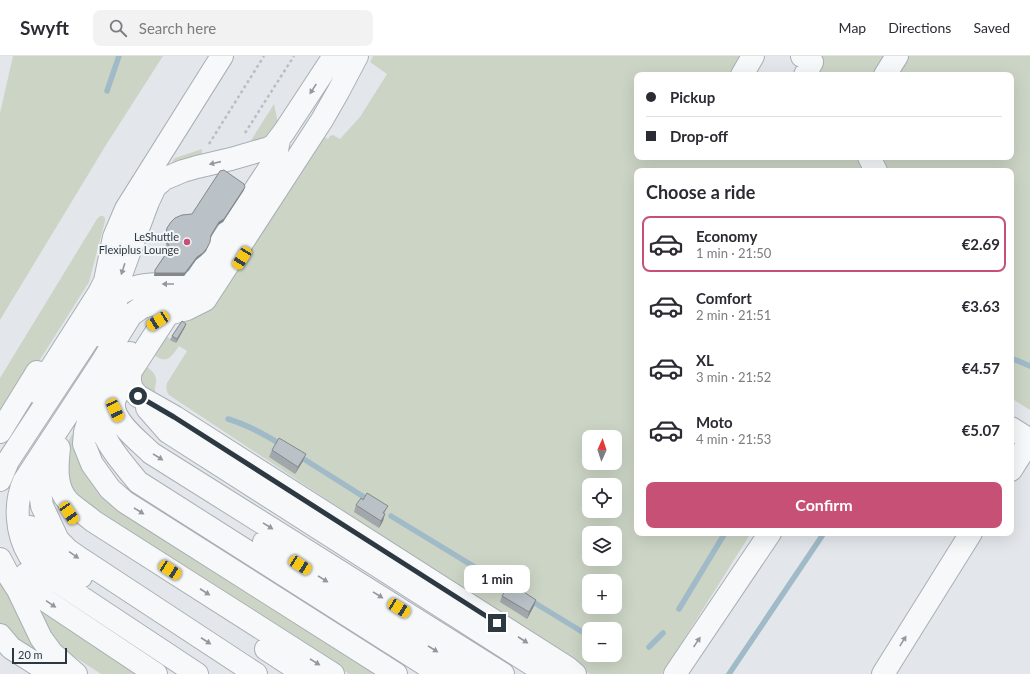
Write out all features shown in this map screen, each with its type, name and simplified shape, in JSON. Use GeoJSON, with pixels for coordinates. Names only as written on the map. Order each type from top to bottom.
{"type":"FeatureCollection","features":[{"type":"Feature","properties":{"kind":"lane"},"geometry":{"type":"LineString","coordinates":[[0,432],[92,286],[100,261],[105,236],[116,208],[212,56]]}},
{"type":"Feature","properties":{"kind":"lane"},"geometry":{"type":"LineString","coordinates":[[0,452],[5,441],[102,287],[105,281],[114,237],[126,209],[222,56]]}},
{"type":"Feature","properties":{"kind":"lane"},"geometry":{"type":"LineString","coordinates":[[152,194],[158,176],[235,56]]}},
{"type":"Feature","properties":{"kind":"lane"},"geometry":{"type":"LineString","coordinates":[[0,480],[8,461],[116,297],[129,253],[155,188],[164,179],[183,171],[231,159],[269,148],[274,145],[279,140],[334,56]]}},
{"type":"Feature","properties":{"kind":"lane"},"geometry":{"type":"LineString","coordinates":[[198,674],[43,572],[29,555],[20,534],[18,508],[20,489],[131,315],[142,307],[188,295],[199,290],[205,284],[315,116],[347,56]]}},
{"type":"Feature","properties":{"kind":"lane"},"geometry":{"type":"LineString","coordinates":[[256,674],[68,550],[58,540],[42,506],[40,492],[51,482],[59,447],[138,323],[144,317],[154,314],[168,314],[188,309],[205,300],[322,120],[357,56]]}},
{"type":"Feature","properties":{"kind":"lane"},"geometry":{"type":"LineString","coordinates":[[744,72],[753,56]]}},
{"type":"Feature","properties":{"kind":"lane"},"geometry":{"type":"LineString","coordinates":[[802,56],[812,62],[806,72]]}},
{"type":"Feature","properties":{"kind":"lane"},"geometry":{"type":"LineString","coordinates":[[887,72],[896,56]]}},
{"type":"Feature","properties":{"kind":"lane"},"geometry":{"type":"LineString","coordinates":[[156,674],[44,600],[20,566],[10,545],[5,522],[4,505],[7,491],[10,480],[20,461],[113,319],[116,311],[116,297],[123,291],[145,284],[188,283],[194,281],[274,161],[279,140]]}},
{"type":"Feature","properties":{"kind":"lane"},"geometry":{"type":"LineString","coordinates":[[168,314],[117,393],[114,403],[110,402],[101,404],[101,424],[104,434],[112,448],[138,482],[440,674]]}},
{"type":"Feature","properties":{"kind":"lane"},"geometry":{"type":"LineString","coordinates":[[168,314],[148,327],[110,402],[89,418],[85,432],[84,444],[92,464],[110,490],[125,502],[396,674]]}},
{"type":"Feature","properties":{"kind":"lane"},"geometry":{"type":"LineString","coordinates":[[131,371],[130,382],[132,389],[168,432],[547,674]]}},
{"type":"Feature","properties":{"kind":"lane"},"geometry":{"type":"LineString","coordinates":[[138,396],[174,417],[568,668],[575,674]]}},
{"type":"Feature","properties":{"kind":"lane"},"geometry":{"type":"LineString","coordinates":[[110,402],[121,424],[151,453],[503,674]]}},
{"type":"Feature","properties":{"kind":"lane"},"geometry":{"type":"LineString","coordinates":[[110,402],[532,674]]}},
{"type":"Feature","properties":{"kind":"lane"},"geometry":{"type":"LineString","coordinates":[[1014,430],[1030,440],[1014,465]]}},
{"type":"Feature","properties":{"kind":"lane"},"geometry":{"type":"LineString","coordinates":[[112,448],[145,466],[472,674]]}},
{"type":"Feature","properties":{"kind":"lane"},"geometry":{"type":"LineString","coordinates":[[92,464],[421,674]]}},
{"type":"Feature","properties":{"kind":"lane"},"geometry":{"type":"LineString","coordinates":[[51,482],[31,496],[27,513],[27,520],[31,530],[40,546],[48,555],[229,674]]}},
{"type":"Feature","properties":{"kind":"lane"},"geometry":{"type":"LineString","coordinates":[[51,482],[76,523],[304,674]]}},
{"type":"Feature","properties":{"kind":"lane"},"geometry":{"type":"LineString","coordinates":[[51,482],[68,500],[93,521],[333,674]]}},
{"type":"Feature","properties":{"kind":"lane"},"geometry":{"type":"LineString","coordinates":[[42,506],[51,520],[62,530],[83,542],[282,674]]}},
{"type":"Feature","properties":{"kind":"lane"},"geometry":{"type":"LineString","coordinates":[[675,674],[768,536]]}},
{"type":"Feature","properties":{"kind":"lane"},"geometry":{"type":"LineString","coordinates":[[883,674],[969,536]]}},
{"type":"Feature","properties":{"kind":"lane"},"geometry":{"type":"LineString","coordinates":[[0,559],[18,590],[41,638],[52,653],[76,674]]}},
{"type":"Feature","properties":{"kind":"lane"},"geometry":{"type":"LineString","coordinates":[[26,574],[53,588],[184,674]]}},
{"type":"Feature","properties":{"kind":"lane"},"geometry":{"type":"LineString","coordinates":[[0,635],[11,648],[52,674]]}},
{"type":"Feature","properties":{"kind":"lane"},"geometry":{"type":"LineString","coordinates":[[0,655],[32,674]]}},
{"type":"Feature","properties":{"kind":"path"},"geometry":{"type":"LineString","coordinates":[[197,167],[195,161],[207,148],[264,56]]}},
{"type":"Feature","properties":{"kind":"path"},"geometry":{"type":"LineString","coordinates":[[245,134],[294,56]]}},
{"type":"Feature","properties":{"kind":"green space"},"geometry":{"type":"Polygon","coordinates":[[[13,56],[163,56],[106,145],[0,320],[0,113],[13,56]]]}},
{"type":"Feature","properties":{"kind":"green space"},"geometry":{"type":"Polygon","coordinates":[[[373,56],[753,56],[744,72],[634,72],[634,160],[1014,160],[1014,72],[805,72],[802,56],[1030,56],[1030,410],[1014,400],[1014,168],[634,168],[634,536],[749,536],[662,674],[590,674],[169,395],[166,389],[167,383],[187,351],[179,346],[169,358],[166,359],[159,358],[150,352],[162,333],[176,343],[180,324],[183,321],[216,303],[313,152],[321,135],[328,139],[333,135],[340,139],[360,117],[387,74],[370,62],[373,56]]]}},
{"type":"Feature","properties":{"kind":"green space"},"geometry":{"type":"Polygon","coordinates":[[[274,104],[279,128],[275,135],[248,145],[274,104]]]}},
{"type":"Feature","properties":{"kind":"green space"},"geometry":{"type":"Polygon","coordinates":[[[202,149],[202,153],[199,157],[170,165],[175,158],[202,149]]]}},
{"type":"Feature","properties":{"kind":"green space"},"geometry":{"type":"Polygon","coordinates":[[[100,216],[105,218],[105,221],[89,282],[0,423],[0,378],[100,216]]]}},
{"type":"Feature","properties":{"kind":"green space"},"geometry":{"type":"Polygon","coordinates":[[[142,364],[154,373],[156,379],[155,391],[157,396],[140,385],[142,364]]]}},
{"type":"Feature","properties":{"kind":"green space"},"geometry":{"type":"Polygon","coordinates":[[[78,424],[81,464],[390,674],[349,674],[98,515],[70,487],[66,448],[78,424]]]}},
{"type":"Feature","properties":{"kind":"green space"},"geometry":{"type":"Polygon","coordinates":[[[0,573],[50,660],[17,639],[0,623],[0,573]]]}},
{"type":"Feature","properties":{"kind":"green space"},"geometry":{"type":"Polygon","coordinates":[[[33,598],[146,674],[101,674],[52,642],[33,598]]]}},
{"type":"Feature","properties":{"kind":"building"},"geometry":{"type":"Polygon","coordinates":[[[224,170],[244,184],[245,187],[224,219],[219,222],[211,235],[207,248],[197,257],[185,273],[155,273],[155,270],[170,248],[166,235],[167,228],[171,222],[175,218],[182,215],[192,214],[220,171],[224,170]]]}},
{"type":"Feature","properties":{"kind":"building"},"geometry":{"type":"Polygon","coordinates":[[[182,321],[186,324],[177,339],[172,336],[182,321]]]}},
{"type":"Feature","properties":{"kind":"building"},"geometry":{"type":"Polygon","coordinates":[[[279,438],[306,454],[298,467],[272,450],[279,438]]]}},
{"type":"Feature","properties":{"kind":"building"},"geometry":{"type":"Polygon","coordinates":[[[367,493],[388,506],[383,513],[385,514],[381,521],[356,505],[361,498],[363,500],[367,493]]]}},
{"type":"Feature","properties":{"kind":"building"},"geometry":{"type":"Polygon","coordinates":[[[510,583],[536,600],[529,612],[502,596],[510,583]]]}},
{"type":"Feature","properties":{"kind":"waterway"},"geometry":{"type":"LineString","coordinates":[[107,91],[119,56]]}},
{"type":"Feature","properties":{"kind":"waterway"},"geometry":{"type":"LineString","coordinates":[[1014,359],[1030,366]]}},
{"type":"Feature","properties":{"kind":"waterway"},"geometry":{"type":"LineString","coordinates":[[228,419],[243,424],[283,446]]}},
{"type":"Feature","properties":{"kind":"waterway"},"geometry":{"type":"LineString","coordinates":[[299,456],[364,497]]}},
{"type":"Feature","properties":{"kind":"waterway"},"geometry":{"type":"LineString","coordinates":[[391,516],[514,591]]}},
{"type":"Feature","properties":{"kind":"waterway"},"geometry":{"type":"LineString","coordinates":[[679,609],[723,536]]}},
{"type":"Feature","properties":{"kind":"waterway"},"geometry":{"type":"LineString","coordinates":[[729,674],[822,536]]}},
{"type":"Feature","properties":{"kind":"waterway"},"geometry":{"type":"LineString","coordinates":[[530,600],[582,632]]}},
{"type":"Feature","properties":{"kind":"waterway"},"geometry":{"type":"LineString","coordinates":[[649,647],[663,633]]}},
{"type":"Feature","properties":{"kind":"place","name":"LeShuttle Flexiplus Lounge"},"geometry":{"type":"Point","coordinates":[187,242]}},
{"type":"Feature","properties":{"kind":"route"},"geometry":{"type":"LineString","coordinates":[[138,396],[174,417],[497,623]]}}]}
